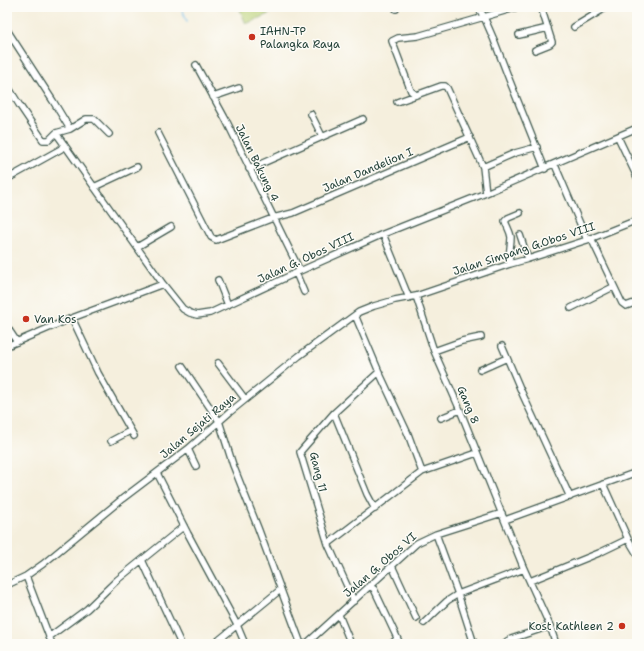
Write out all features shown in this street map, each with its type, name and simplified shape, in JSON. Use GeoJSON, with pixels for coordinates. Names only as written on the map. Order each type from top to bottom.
{"type":"FeatureCollection","features":[{"type":"Feature","properties":{"kind":"street"},"geometry":{"type":"LineString","coordinates":[[478,7],[484,16],[545,168]]}},
{"type":"Feature","properties":{"kind":"street"},"geometry":{"type":"LineString","coordinates":[[416,95],[411,91],[392,41],[398,38],[413,37],[518,7]]}},
{"type":"Feature","properties":{"kind":"street"},"geometry":{"type":"LineString","coordinates":[[535,50],[552,42],[541,7]]}},
{"type":"Feature","properties":{"kind":"street"},"geometry":{"type":"LineString","coordinates":[[574,27],[607,7]]}},
{"type":"Feature","properties":{"kind":"street"},"geometry":{"type":"LineString","coordinates":[[519,35],[548,28]]}},
{"type":"Feature","properties":{"kind":"street"},"geometry":{"type":"LineString","coordinates":[[7,30],[70,129]]}},
{"type":"Feature","properties":{"kind":"street","name":"Jalan Bakung 4"},"geometry":{"type":"LineString","coordinates":[[196,65],[273,218],[298,272],[304,292]]}},
{"type":"Feature","properties":{"kind":"street"},"geometry":{"type":"LineString","coordinates":[[7,85],[41,139],[45,141],[56,133],[70,129],[86,119],[94,119],[109,134]]}},
{"type":"Feature","properties":{"kind":"street"},"geometry":{"type":"LineString","coordinates":[[397,102],[441,86],[445,86],[447,88],[483,167],[486,193]]}},
{"type":"Feature","properties":{"kind":"street"},"geometry":{"type":"LineString","coordinates":[[213,97],[240,88]]}},
{"type":"Feature","properties":{"kind":"street"},"geometry":{"type":"LineString","coordinates":[[311,114],[323,135]]}},
{"type":"Feature","properties":{"kind":"street"},"geometry":{"type":"LineString","coordinates":[[249,169],[323,135],[363,119]]}},
{"type":"Feature","properties":{"kind":"street","name":"Jalan G. Obos VIII"},"geometry":{"type":"LineString","coordinates":[[56,133],[163,284],[183,309],[197,315],[206,314],[228,305],[382,234],[486,193],[637,128]]}},
{"type":"Feature","properties":{"kind":"street","name":"Jalan Dandelion I"},"geometry":{"type":"LineString","coordinates":[[158,133],[212,239],[218,239],[273,218],[293,213],[470,137]]}},
{"type":"Feature","properties":{"kind":"street"},"geometry":{"type":"LineString","coordinates":[[618,137],[636,173]]}},
{"type":"Feature","properties":{"kind":"street"},"geometry":{"type":"LineString","coordinates":[[7,179],[61,149],[64,144]]}},
{"type":"Feature","properties":{"kind":"street"},"geometry":{"type":"LineString","coordinates":[[483,167],[515,153],[537,147]]}},
{"type":"Feature","properties":{"kind":"street"},"geometry":{"type":"LineString","coordinates":[[555,164],[589,239],[623,305],[626,306],[637,302]]}},
{"type":"Feature","properties":{"kind":"street"},"geometry":{"type":"LineString","coordinates":[[94,188],[137,167]]}},
{"type":"Feature","properties":{"kind":"street"},"geometry":{"type":"LineString","coordinates":[[510,264],[508,254],[511,239],[510,232],[505,221],[508,218],[520,213]]}},
{"type":"Feature","properties":{"kind":"street","name":"Jalan Simpang G.Obos VIII"},"geometry":{"type":"LineString","coordinates":[[409,298],[589,239],[637,220]]}},
{"type":"Feature","properties":{"kind":"street"},"geometry":{"type":"LineString","coordinates":[[137,247],[171,228]]}},
{"type":"Feature","properties":{"kind":"street"},"geometry":{"type":"LineString","coordinates":[[382,234],[409,298]]}},
{"type":"Feature","properties":{"kind":"street"},"geometry":{"type":"LineString","coordinates":[[520,235],[528,259]]}},
{"type":"Feature","properties":{"kind":"street"},"geometry":{"type":"LineString","coordinates":[[218,280],[228,305]]}},
{"type":"Feature","properties":{"kind":"street"},"geometry":{"type":"LineString","coordinates":[[7,346],[72,318],[163,284]]}},
{"type":"Feature","properties":{"kind":"street"},"geometry":{"type":"LineString","coordinates":[[571,308],[614,287]]}},
{"type":"Feature","properties":{"kind":"street","name":"Gang 8"},"geometry":{"type":"LineString","coordinates":[[416,296],[434,351],[460,410],[524,569],[550,626],[556,644]]}},
{"type":"Feature","properties":{"kind":"street","name":"Jalan Sejati Raya"},"geometry":{"type":"LineString","coordinates":[[7,585],[26,576],[66,546],[122,499],[188,449],[245,399],[299,356],[355,315],[374,306],[409,298]]}},
{"type":"Feature","properties":{"kind":"street"},"geometry":{"type":"LineString","coordinates":[[355,315],[379,372],[408,434],[422,472]]}},
{"type":"Feature","properties":{"kind":"street"},"geometry":{"type":"LineString","coordinates":[[72,318],[98,374],[132,433],[111,441]]}},
{"type":"Feature","properties":{"kind":"street"},"geometry":{"type":"LineString","coordinates":[[7,327],[18,342]]}},
{"type":"Feature","properties":{"kind":"street"},"geometry":{"type":"LineString","coordinates":[[434,351],[462,341],[481,337]]}},
{"type":"Feature","properties":{"kind":"street"},"geometry":{"type":"LineString","coordinates":[[502,346],[570,497]]}},
{"type":"Feature","properties":{"kind":"street"},"geometry":{"type":"LineString","coordinates":[[480,370],[507,358]]}},
{"type":"Feature","properties":{"kind":"street"},"geometry":{"type":"LineString","coordinates":[[218,363],[245,399]]}},
{"type":"Feature","properties":{"kind":"street"},"geometry":{"type":"LineString","coordinates":[[182,366],[219,421],[233,465],[301,644]]}},
{"type":"Feature","properties":{"kind":"street","name":"Gang 11"},"geometry":{"type":"LineString","coordinates":[[354,601],[328,544],[300,452],[334,413],[379,372]]}},
{"type":"Feature","properties":{"kind":"street"},"geometry":{"type":"LineString","coordinates":[[441,418],[460,410]]}},
{"type":"Feature","properties":{"kind":"street"},"geometry":{"type":"LineString","coordinates":[[334,413],[367,494],[375,509]]}},
{"type":"Feature","properties":{"kind":"street"},"geometry":{"type":"LineString","coordinates":[[188,449],[196,466]]}},
{"type":"Feature","properties":{"kind":"street"},"geometry":{"type":"LineString","coordinates":[[328,544],[422,472],[477,454]]}},
{"type":"Feature","properties":{"kind":"street"},"geometry":{"type":"LineString","coordinates":[[505,520],[637,472]]}},
{"type":"Feature","properties":{"kind":"street"},"geometry":{"type":"LineString","coordinates":[[157,473],[237,625],[245,644]]}},
{"type":"Feature","properties":{"kind":"street"},"geometry":{"type":"LineString","coordinates":[[603,484],[628,539],[637,554]]}},
{"type":"Feature","properties":{"kind":"street","name":"Jalan G. Obos VI"},"geometry":{"type":"LineString","coordinates":[[306,644],[314,641],[369,586],[417,543],[436,534],[502,513]]}},
{"type":"Feature","properties":{"kind":"street"},"geometry":{"type":"LineString","coordinates":[[49,637],[87,609],[117,580],[184,526]]}},
{"type":"Feature","properties":{"kind":"street"},"geometry":{"type":"LineString","coordinates":[[436,534],[458,594],[474,644]]}},
{"type":"Feature","properties":{"kind":"street"},"geometry":{"type":"LineString","coordinates":[[530,581],[599,553],[628,539]]}},
{"type":"Feature","properties":{"kind":"street"},"geometry":{"type":"LineString","coordinates":[[142,560],[181,644]]}},
{"type":"Feature","properties":{"kind":"street"},"geometry":{"type":"LineString","coordinates":[[392,566],[416,618]]}},
{"type":"Feature","properties":{"kind":"street"},"geometry":{"type":"LineString","coordinates":[[424,623],[458,594],[524,569]]}},
{"type":"Feature","properties":{"kind":"street"},"geometry":{"type":"LineString","coordinates":[[26,576],[52,644]]}},
{"type":"Feature","properties":{"kind":"street"},"geometry":{"type":"LineString","coordinates":[[369,586],[374,589],[398,642],[391,644]]}},
{"type":"Feature","properties":{"kind":"street"},"geometry":{"type":"LineString","coordinates":[[214,644],[280,590]]}},
{"type":"Feature","properties":{"kind":"street"},"geometry":{"type":"LineString","coordinates":[[339,615],[351,644]]}},
{"type":"Feature","properties":{"kind":"street"},"geometry":{"type":"LineString","coordinates":[[506,644],[507,641],[511,639],[550,626]]}},
{"type":"Feature","properties":{"kind":"green space"},"geometry":{"type":"Polygon","coordinates":[[[239,7],[284,7],[246,24],[239,7]]]}},
{"type":"Feature","properties":{"kind":"waterway"},"geometry":{"type":"LineString","coordinates":[[181,7],[187,21]]}},
{"type":"Feature","properties":{"kind":"place","name":"IAHN-TP Palangka Raya"},"geometry":{"type":"Point","coordinates":[252,37]}},
{"type":"Feature","properties":{"kind":"place","name":"Van Kos"},"geometry":{"type":"Point","coordinates":[26,319]}},
{"type":"Feature","properties":{"kind":"place","name":"Kost Kathleen 2"},"geometry":{"type":"Point","coordinates":[622,626]}}]}
